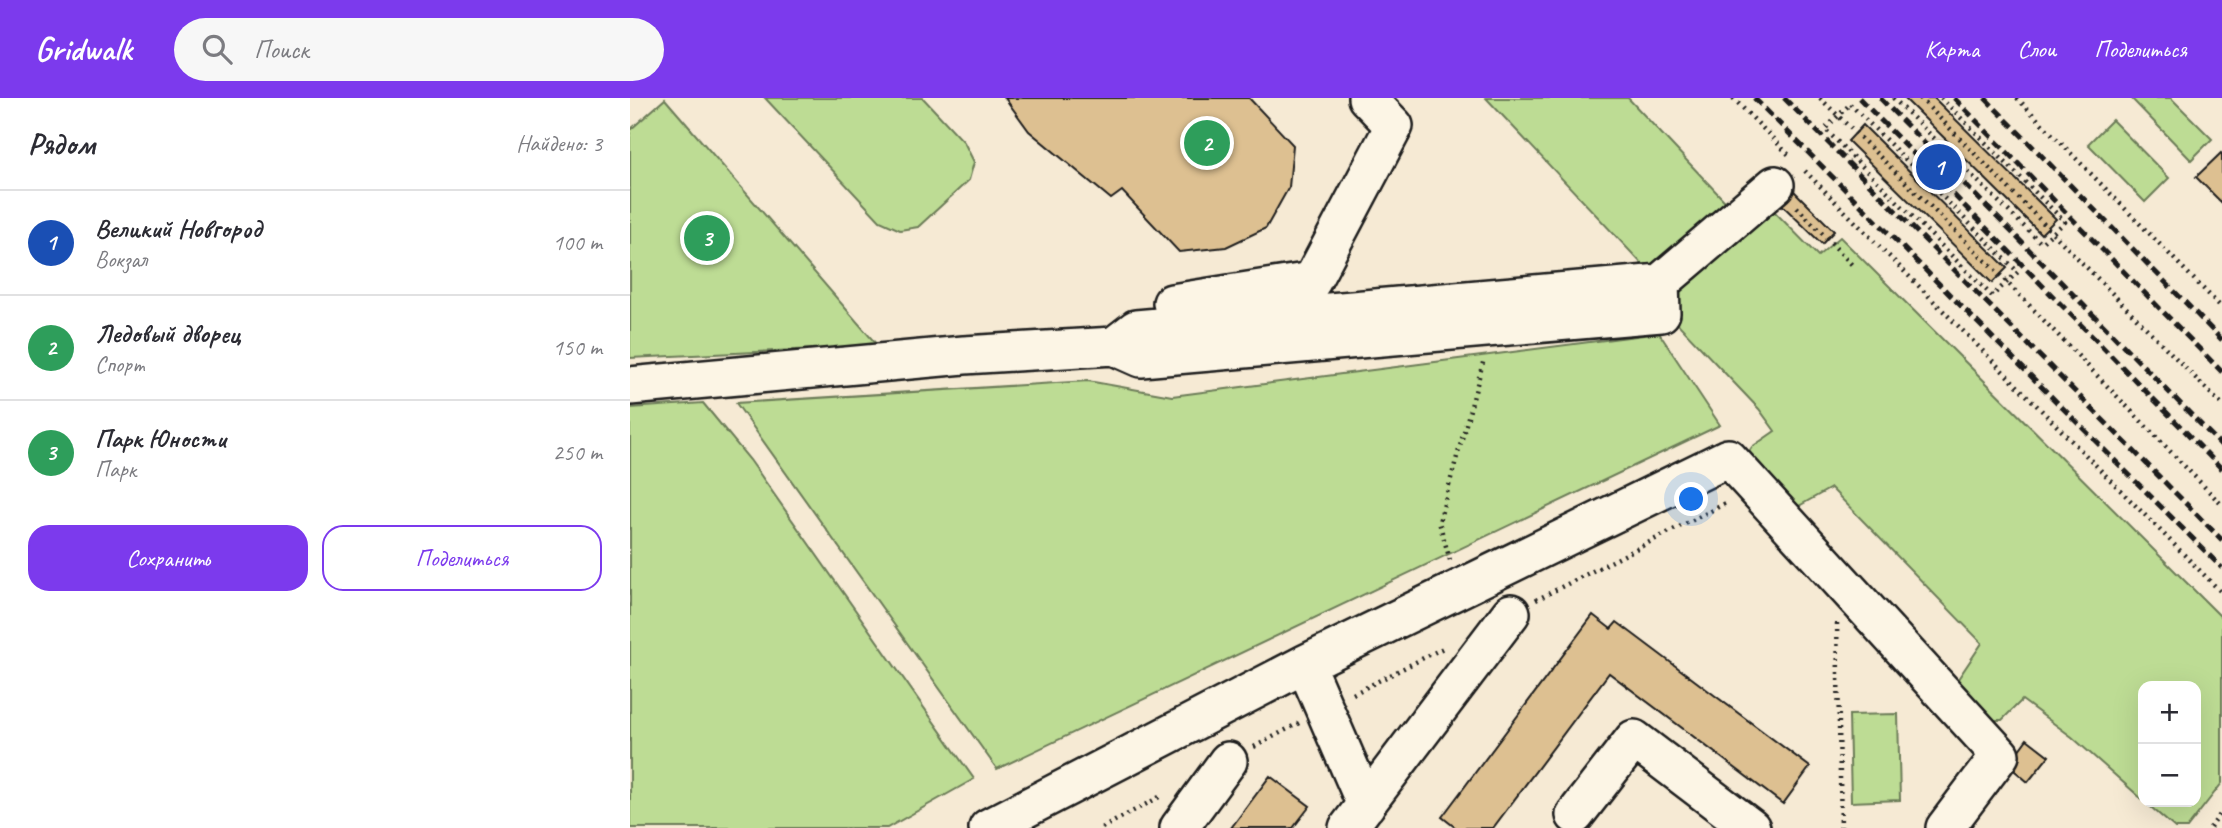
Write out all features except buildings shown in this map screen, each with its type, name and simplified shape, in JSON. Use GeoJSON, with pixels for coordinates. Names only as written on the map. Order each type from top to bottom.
{"type":"FeatureCollection","features":[{"type":"Feature","properties":{"kind":"street"},"geometry":{"type":"LineString","coordinates":[[1160,305],[1312,281],[1394,126],[1367,98]]}},
{"type":"Feature","properties":{"kind":"street"},"geometry":{"type":"LineString","coordinates":[[1114,346],[1136,329],[1660,283],[1782,192]]}},
{"type":"Feature","properties":{"kind":"street"},"geometry":{"type":"LineString","coordinates":[[630,386],[964,355],[1114,346],[1141,358],[1661,313],[1660,283]]}},
{"type":"Feature","properties":{"kind":"street"},"geometry":{"type":"LineString","coordinates":[[988,828],[1458,587],[1728,458],[2000,755],[1945,828]]}},
{"type":"Feature","properties":{"kind":"street"},"geometry":{"type":"LineString","coordinates":[[1357,816],[1511,613]]}},
{"type":"Feature","properties":{"kind":"street"},"geometry":{"type":"LineString","coordinates":[[1305,664],[1324,709],[1357,816]]}},
{"type":"Feature","properties":{"kind":"street"},"geometry":{"type":"LineString","coordinates":[[1575,815],[1634,739],[1751,828]]}},
{"type":"Feature","properties":{"kind":"street"},"geometry":{"type":"LineString","coordinates":[[1180,828],[1228,761]]}},
{"type":"Feature","properties":{"kind":"path"},"geometry":{"type":"LineString","coordinates":[[1733,98],[2222,593]]}},
{"type":"Feature","properties":{"kind":"path"},"geometry":{"type":"LineString","coordinates":[[1820,98],[2006,283],[2222,505]]}},
{"type":"Feature","properties":{"kind":"path"},"geometry":{"type":"LineString","coordinates":[[1893,98],[2041,243],[2065,222],[1941,98]]}},
{"type":"Feature","properties":{"kind":"path"},"geometry":{"type":"LineString","coordinates":[[1920,98],[2222,405]]}},
{"type":"Feature","properties":{"kind":"path"},"geometry":{"type":"LineString","coordinates":[[2017,98],[2222,308]]}},
{"type":"Feature","properties":{"kind":"path"},"geometry":{"type":"LineString","coordinates":[[1850,104],[2018,272],[2006,283],[1992,296],[1825,129],[1850,104]]}},
{"type":"Feature","properties":{"kind":"path"},"geometry":{"type":"LineString","coordinates":[[1782,192],[1854,267]]}},
{"type":"Feature","properties":{"kind":"path"},"geometry":{"type":"LineString","coordinates":[[1458,587],[1439,522],[1492,328]]}},
{"type":"Feature","properties":{"kind":"path"},"geometry":{"type":"LineString","coordinates":[[1511,613],[1729,501]]}},
{"type":"Feature","properties":{"kind":"path"},"geometry":{"type":"LineString","coordinates":[[1836,576],[1841,828]]}},
{"type":"Feature","properties":{"kind":"path"},"geometry":{"type":"LineString","coordinates":[[1228,761],[1453,643]]}},
{"type":"Feature","properties":{"kind":"path"},"geometry":{"type":"LineString","coordinates":[[1102,828],[1170,791]]}},
{"type":"Feature","properties":{"kind":"path"},"geometry":{"type":"LineString","coordinates":[[2210,828],[2222,812]]}},
{"type":"Feature","properties":{"kind":"green space"},"geometry":{"type":"Polygon","coordinates":[[[765,98],[923,98],[964,142],[974,162],[969,180],[918,227],[900,230],[880,221],[765,98]]]}},
{"type":"Feature","properties":{"kind":"green space"},"geometry":{"type":"Polygon","coordinates":[[[1486,98],[1628,98],[1736,213],[1674,271],[1644,266],[1486,98]]]}},
{"type":"Feature","properties":{"kind":"green space"},"geometry":{"type":"Polygon","coordinates":[[[2131,98],[2171,98],[2212,139],[2191,160],[2131,98]]]}},
{"type":"Feature","properties":{"kind":"green space"},"geometry":{"type":"Polygon","coordinates":[[[665,99],[878,346],[630,358],[630,130],[665,99]]]}},
{"type":"Feature","properties":{"kind":"green space"},"geometry":{"type":"Polygon","coordinates":[[[2112,120],[2169,178],[2145,202],[2088,144],[2112,120]]]}},
{"type":"Feature","properties":{"kind":"green space"},"geometry":{"type":"Polygon","coordinates":[[[1770,207],[1818,256],[1840,237],[2222,618],[2222,783],[2187,828],[2175,828],[2151,807],[2201,807],[2201,681],[2138,681],[2138,796],[2072,737],[2022,700],[2002,720],[1990,720],[1959,685],[1958,679],[1982,643],[1831,488],[1797,507],[1748,453],[1752,447],[1775,431],[1759,409],[1678,324],[1681,285],[1770,207]]]}},
{"type":"Feature","properties":{"kind":"green space"},"geometry":{"type":"Polygon","coordinates":[[[1659,333],[1720,425],[997,769],[736,403],[1088,381],[1172,396],[1659,333]]]}},
{"type":"Feature","properties":{"kind":"green space"},"geometry":{"type":"Polygon","coordinates":[[[703,403],[750,460],[974,779],[887,828],[630,828],[630,408],[703,403]]]}},
{"type":"Feature","properties":{"kind":"green space"},"geometry":{"type":"Polygon","coordinates":[[[1898,714],[1900,800],[1851,802],[1849,715],[1898,714]]]}},
{"type":"Feature","properties":{"kind":"railway"},"geometry":{"type":"LineString","coordinates":[[1754,98],[2222,568]]}},
{"type":"Feature","properties":{"kind":"railway"},"geometry":{"type":"LineString","coordinates":[[1784,98],[2222,540]]}},
{"type":"Feature","properties":{"kind":"railway"},"geometry":{"type":"LineString","coordinates":[[1859,98],[2222,469]]}},
{"type":"Feature","properties":{"kind":"railway"},"geometry":{"type":"LineString","coordinates":[[1880,98],[2222,446]]}},
{"type":"Feature","properties":{"kind":"railway"},"geometry":{"type":"LineString","coordinates":[[1954,98],[2222,372]]}},
{"type":"Feature","properties":{"kind":"railway"},"geometry":{"type":"LineString","coordinates":[[1985,98],[2222,340]]}},
{"type":"Feature","properties":{"kind":"place","name":"Ледовый дворец"},"geometry":{"type":"Point","coordinates":[1207,143]}},
{"type":"Feature","properties":{"kind":"place","name":"Великий Новгород"},"geometry":{"type":"Point","coordinates":[1939,167]}},
{"type":"Feature","properties":{"kind":"place","name":"Парк Юности"},"geometry":{"type":"Point","coordinates":[707,238]}}]}
